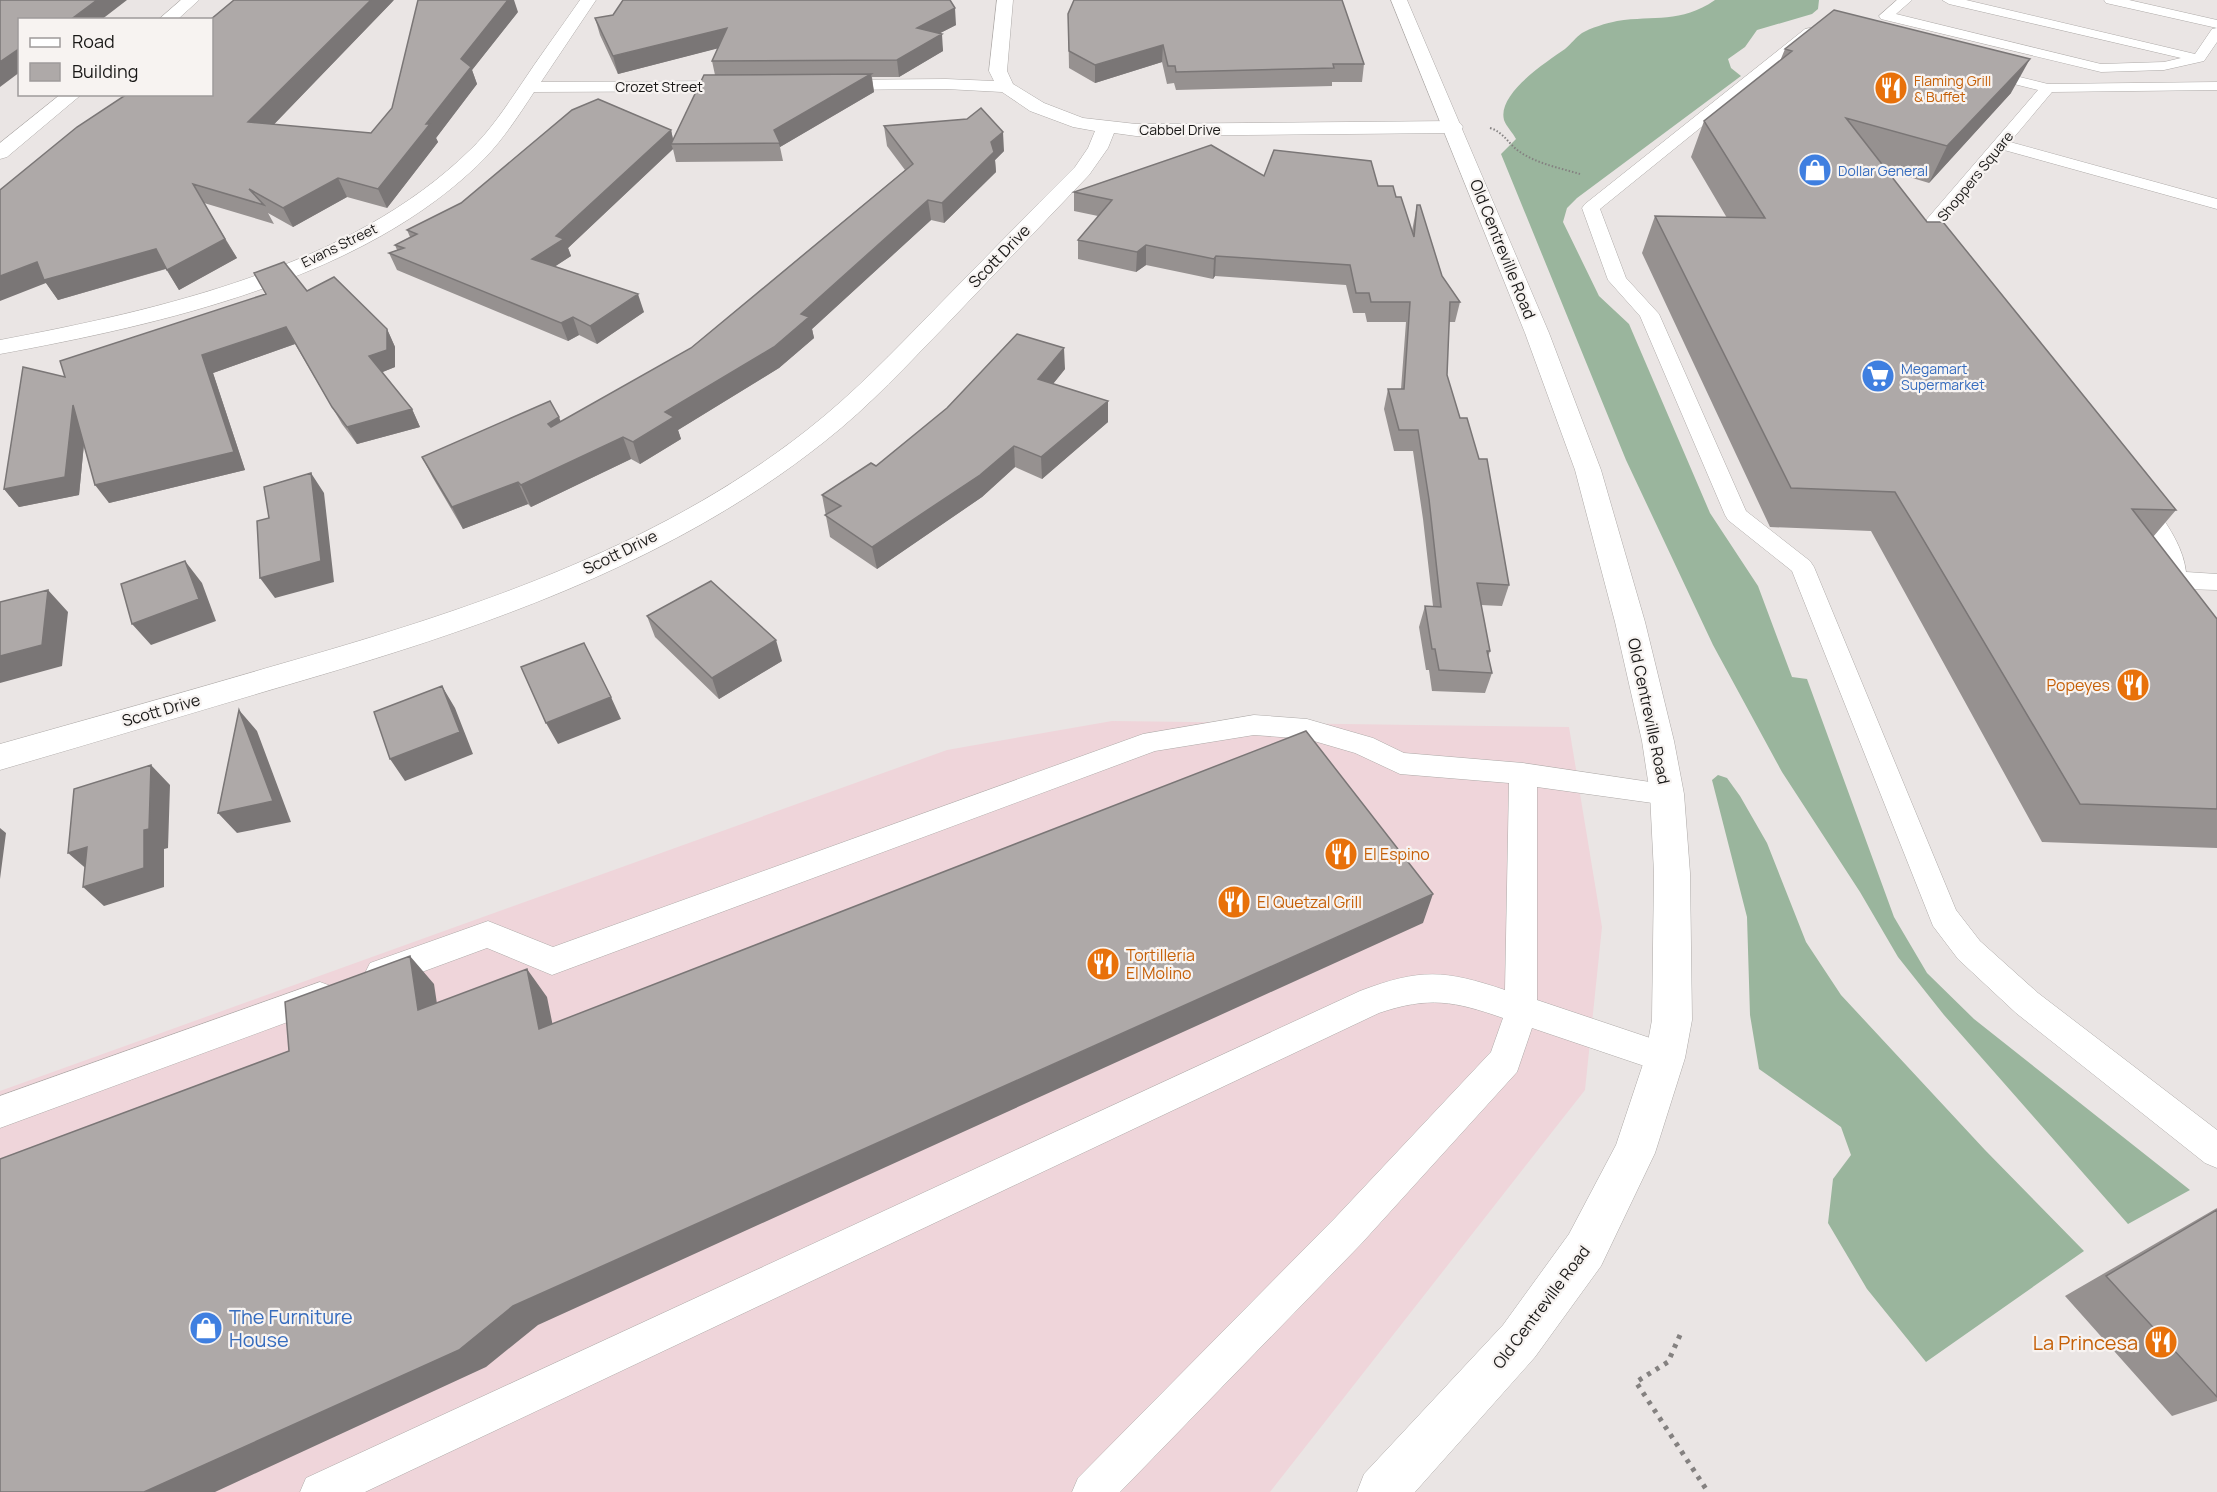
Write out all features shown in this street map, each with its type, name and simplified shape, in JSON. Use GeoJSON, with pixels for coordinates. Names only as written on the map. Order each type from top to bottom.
{"type":"FeatureCollection","features":[{"type":"Feature","properties":{"kind":"street"},"geometry":{"type":"LineString","coordinates":[[168,18],[191,0]]}},
{"type":"Feature","properties":{"kind":"street","name":"Evans Street"},"geometry":{"type":"LineString","coordinates":[[0,347],[127,322],[197,303],[263,280],[364,234],[437,189],[471,160],[495,135],[588,0]]}},
{"type":"Feature","properties":{"kind":"street"},"geometry":{"type":"LineString","coordinates":[[815,85],[946,84],[1006,87],[998,71],[1005,0]]}},
{"type":"Feature","properties":{"kind":"street","name":"Old Centreville Road"},"geometry":{"type":"LineString","coordinates":[[1387,1490],[1519,1341],[1586,1250],[1634,1153],[1665,1058],[1672,1020],[1672,873],[1666,794],[1658,741],[1632,633],[1588,470],[1538,333],[1399,0]]}},
{"type":"Feature","properties":{"kind":"street","name":"Crozet Street"},"geometry":{"type":"LineString","coordinates":[[528,87],[767,86]]}},
{"type":"Feature","properties":{"kind":"street","name":"Cabbel Drive"},"geometry":{"type":"LineString","coordinates":[[1006,87],[1037,107],[1080,123],[1106,128],[1148,130],[1453,127]]}},
{"type":"Feature","properties":{"kind":"street"},"geometry":{"type":"LineString","coordinates":[[0,153],[71,96]]}},
{"type":"Feature","properties":{"kind":"street","name":"Scott Drive"},"geometry":{"type":"LineString","coordinates":[[0,757],[410,638],[513,601],[555,583],[607,560],[706,509],[777,465],[835,422],[864,396],[1082,171],[1098,148],[1106,128]]}},
{"type":"Feature","properties":{"kind":"lane"},"geometry":{"type":"LineString","coordinates":[[1905,0],[1886,16],[2093,66],[2181,64],[2199,58],[2216,36]]}},
{"type":"Feature","properties":{"kind":"lane"},"geometry":{"type":"LineString","coordinates":[[1949,0],[2199,58]]}},
{"type":"Feature","properties":{"kind":"lane"},"geometry":{"type":"LineString","coordinates":[[2111,0],[2217,24]]}},
{"type":"Feature","properties":{"kind":"lane"},"geometry":{"type":"LineString","coordinates":[[1836,35],[1814,29],[1591,208],[1617,280],[1649,314],[1736,515],[1802,567],[1944,917],[1969,950],[2026,1003],[2217,1151]]}},
{"type":"Feature","properties":{"kind":"lane"},"geometry":{"type":"LineString","coordinates":[[1959,66],[2048,88],[2217,86]]}},
{"type":"Feature","properties":{"kind":"lane","name":"Shoppers Square"},"geometry":{"type":"LineString","coordinates":[[1954,267],[1939,250],[1933,234],[1936,219],[2048,88]]}},
{"type":"Feature","properties":{"kind":"lane"},"geometry":{"type":"LineString","coordinates":[[2000,144],[2217,204]]}},
{"type":"Feature","properties":{"kind":"lane"},"geometry":{"type":"LineString","coordinates":[[2129,490],[2153,520],[2168,547],[2175,580],[2171,603],[2174,611]]}},
{"type":"Feature","properties":{"kind":"lane"},"geometry":{"type":"LineString","coordinates":[[2175,580],[2217,582]]}},
{"type":"Feature","properties":{"kind":"lane"},"geometry":{"type":"LineString","coordinates":[[0,1112],[488,934],[552,960],[1153,741],[1254,725],[1307,729],[1364,745],[1400,763],[1523,774],[1666,794]]}},
{"type":"Feature","properties":{"kind":"lane"},"geometry":{"type":"LineString","coordinates":[[1092,1492],[1348,1231],[1505,1061],[1521,1010],[1523,774]]}},
{"type":"Feature","properties":{"kind":"lane"},"geometry":{"type":"LineString","coordinates":[[321,1492],[1371,1001],[1402,991],[1429,987],[1466,991],[1665,1058]]}},
{"type":"Feature","properties":{"kind":"path"},"geometry":{"type":"LineString","coordinates":[[1453,127],[1495,129],[1502,133],[1517,151],[1532,159],[1618,186]]}},
{"type":"Feature","properties":{"kind":"path"},"geometry":{"type":"LineString","coordinates":[[1680,1335],[1668,1362],[1636,1382],[1708,1492]]}},
{"type":"Feature","properties":{"kind":"shaded area"},"geometry":{"type":"Polygon","coordinates":[[[1112,721],[1569,727],[1602,927],[1585,1090],[1270,1492],[0,1492],[0,1091],[947,750],[1112,721]]]}},
{"type":"Feature","properties":{"kind":"green space"},"geometry":{"type":"Polygon","coordinates":[[[1715,0],[1819,0],[1818,9],[1812,14],[1757,30],[1745,47],[1728,59],[1731,68],[1741,76],[1577,198],[1567,208],[1563,222],[1599,296],[1629,324],[1710,513],[1758,586],[1792,677],[1807,679],[1894,917],[1927,973],[1974,1019],[2190,1190],[2128,1224],[1944,1015],[1898,957],[1860,892],[1782,772],[1713,645],[1626,460],[1501,154],[1516,139],[1504,120],[1504,110],[1508,99],[1525,79],[1582,33],[1617,21],[1679,16],[1702,8],[1715,0]]]}},
{"type":"Feature","properties":{"kind":"green space"},"geometry":{"type":"Polygon","coordinates":[[[1718,775],[1727,778],[1740,796],[1767,843],[1806,942],[1841,995],[1985,1150],[2084,1251],[1926,1362],[1867,1289],[1828,1223],[1833,1179],[1851,1155],[1841,1127],[1759,1069],[1750,1015],[1747,917],[1712,780],[1718,775]]]}},
{"type":"Feature","properties":{"kind":"building"},"geometry":{"type":"Polygon","coordinates":[[[0,0],[97,0],[73,18],[18,18],[18,49],[0,62],[0,0]]]}},
{"type":"Feature","properties":{"kind":"building"},"geometry":{"type":"Polygon","coordinates":[[[234,0],[371,0],[248,122],[371,133],[392,108],[418,0],[508,0],[461,59],[471,67],[426,124],[430,124],[378,189],[338,178],[283,208],[249,189],[264,205],[193,184],[225,239],[167,270],[156,249],[44,280],[37,262],[0,276],[0,190],[77,127],[124,96],[213,96],[212,18],[234,0]]]}},
{"type":"Feature","properties":{"kind":"building"},"geometry":{"type":"Polygon","coordinates":[[[623,0],[950,0],[955,8],[917,28],[942,34],[897,60],[712,61],[727,28],[613,56],[595,18],[613,15],[623,0]]]}},
{"type":"Feature","properties":{"kind":"building"},"geometry":{"type":"Polygon","coordinates":[[[1074,0],[1342,0],[1364,64],[1333,64],[1334,68],[1176,72],[1175,66],[1168,66],[1163,45],[1095,65],[1069,51],[1068,14],[1074,0]]]}},
{"type":"Feature","properties":{"kind":"building"},"geometry":{"type":"Polygon","coordinates":[[[1834,10],[2030,59],[1947,146],[1846,118],[1927,222],[1943,222],[2176,510],[2132,509],[2217,619],[2217,809],[2080,804],[1895,492],[1791,488],[1655,216],[1765,218],[1704,121],[1792,51],[1785,49],[1834,10]]]}},
{"type":"Feature","properties":{"kind":"building"},"geometry":{"type":"Polygon","coordinates":[[[871,74],[774,130],[780,143],[671,144],[704,75],[871,74]]]}},
{"type":"Feature","properties":{"kind":"building"},"geometry":{"type":"Polygon","coordinates":[[[598,99],[671,130],[556,236],[564,239],[532,259],[638,294],[590,326],[573,317],[561,323],[389,253],[404,248],[395,245],[417,234],[407,230],[461,203],[572,110],[598,99]]]}},
{"type":"Feature","properties":{"kind":"building"},"geometry":{"type":"Polygon","coordinates":[[[981,108],[1003,132],[991,142],[994,152],[942,203],[928,200],[801,314],[809,317],[774,347],[665,412],[674,417],[633,442],[623,437],[521,485],[518,482],[452,507],[422,457],[550,401],[559,417],[548,424],[551,427],[691,348],[913,164],[884,126],[967,119],[981,108]]]}},
{"type":"Feature","properties":{"kind":"building"},"geometry":{"type":"Polygon","coordinates":[[[1211,145],[1264,176],[1274,150],[1371,161],[1378,186],[1393,186],[1396,197],[1401,197],[1414,237],[1417,205],[1420,205],[1442,276],[1460,302],[1450,302],[1447,375],[1460,418],[1467,418],[1479,459],[1487,459],[1509,585],[1477,583],[1492,673],[1439,670],[1435,649],[1432,649],[1425,606],[1441,607],[1429,499],[1418,430],[1399,430],[1388,389],[1404,389],[1410,302],[1371,302],[1369,293],[1356,293],[1350,265],[1216,256],[1214,259],[1146,245],[1137,252],[1078,240],[1112,200],[1074,192],[1211,145]]]}},
{"type":"Feature","properties":{"kind":"building"},"geometry":{"type":"Polygon","coordinates":[[[284,262],[307,291],[334,277],[387,329],[387,350],[369,356],[412,409],[347,427],[332,407],[286,327],[202,355],[234,452],[95,485],[73,405],[65,477],[4,489],[23,367],[65,377],[60,361],[266,294],[254,273],[284,262]]]}},
{"type":"Feature","properties":{"kind":"building"},"geometry":{"type":"Polygon","coordinates":[[[1017,334],[1064,348],[1038,379],[1108,401],[1041,457],[1014,446],[980,475],[872,547],[825,515],[841,506],[822,495],[871,463],[876,466],[947,408],[1017,334]]]}},
{"type":"Feature","properties":{"kind":"building"},"geometry":{"type":"Polygon","coordinates":[[[311,473],[321,561],[260,578],[257,521],[269,518],[264,487],[311,473]]]}},
{"type":"Feature","properties":{"kind":"building"},"geometry":{"type":"Polygon","coordinates":[[[185,561],[199,599],[132,624],[121,584],[185,561]]]}},
{"type":"Feature","properties":{"kind":"building"},"geometry":{"type":"Polygon","coordinates":[[[711,581],[776,640],[712,678],[647,616],[711,581]]]}},
{"type":"Feature","properties":{"kind":"building"},"geometry":{"type":"Polygon","coordinates":[[[48,590],[42,645],[0,656],[0,602],[48,590]]]}},
{"type":"Feature","properties":{"kind":"building"},"geometry":{"type":"Polygon","coordinates":[[[584,643],[611,697],[546,723],[521,667],[584,643]]]}},
{"type":"Feature","properties":{"kind":"building"},"geometry":{"type":"Polygon","coordinates":[[[442,686],[460,732],[390,759],[374,712],[442,686]]]}},
{"type":"Feature","properties":{"kind":"building"},"geometry":{"type":"Polygon","coordinates":[[[239,710],[273,801],[218,813],[239,710]]]}},
{"type":"Feature","properties":{"kind":"building"},"geometry":{"type":"Polygon","coordinates":[[[1306,731],[1433,894],[513,1306],[459,1350],[144,1492],[0,1492],[0,1159],[289,1051],[285,1002],[410,956],[418,1010],[527,969],[539,1029],[1306,731]]]}},
{"type":"Feature","properties":{"kind":"building"},"geometry":{"type":"Polygon","coordinates":[[[151,765],[149,829],[144,830],[144,868],[83,887],[87,847],[68,853],[74,789],[151,765]]]}},
{"type":"Feature","properties":{"kind":"building"},"geometry":{"type":"Polygon","coordinates":[[[2217,1210],[2217,1397],[2106,1276],[2217,1210]]]}},
{"type":"Feature","properties":{"kind":"place","name":"Flaming Grill & Buffet"},"geometry":{"type":"Point","coordinates":[1891,88]}},
{"type":"Feature","properties":{"kind":"place","name":"Dollar General"},"geometry":{"type":"Point","coordinates":[1815,170]}},
{"type":"Feature","properties":{"kind":"place","name":"Megamart Supermarket"},"geometry":{"type":"Point","coordinates":[1878,376]}},
{"type":"Feature","properties":{"kind":"place","name":"Popeyes"},"geometry":{"type":"Point","coordinates":[2133,685]}},
{"type":"Feature","properties":{"kind":"place","name":"El Espino"},"geometry":{"type":"Point","coordinates":[1341,854]}},
{"type":"Feature","properties":{"kind":"place","name":"El Quetzal Grill"},"geometry":{"type":"Point","coordinates":[1234,902]}},
{"type":"Feature","properties":{"kind":"place","name":"Tortilleria El Molino"},"geometry":{"type":"Point","coordinates":[1103,964]}},
{"type":"Feature","properties":{"kind":"place","name":"The Furniture House"},"geometry":{"type":"Point","coordinates":[206,1328]}},
{"type":"Feature","properties":{"kind":"place","name":"La Princesa"},"geometry":{"type":"Point","coordinates":[2161,1342]}}]}
